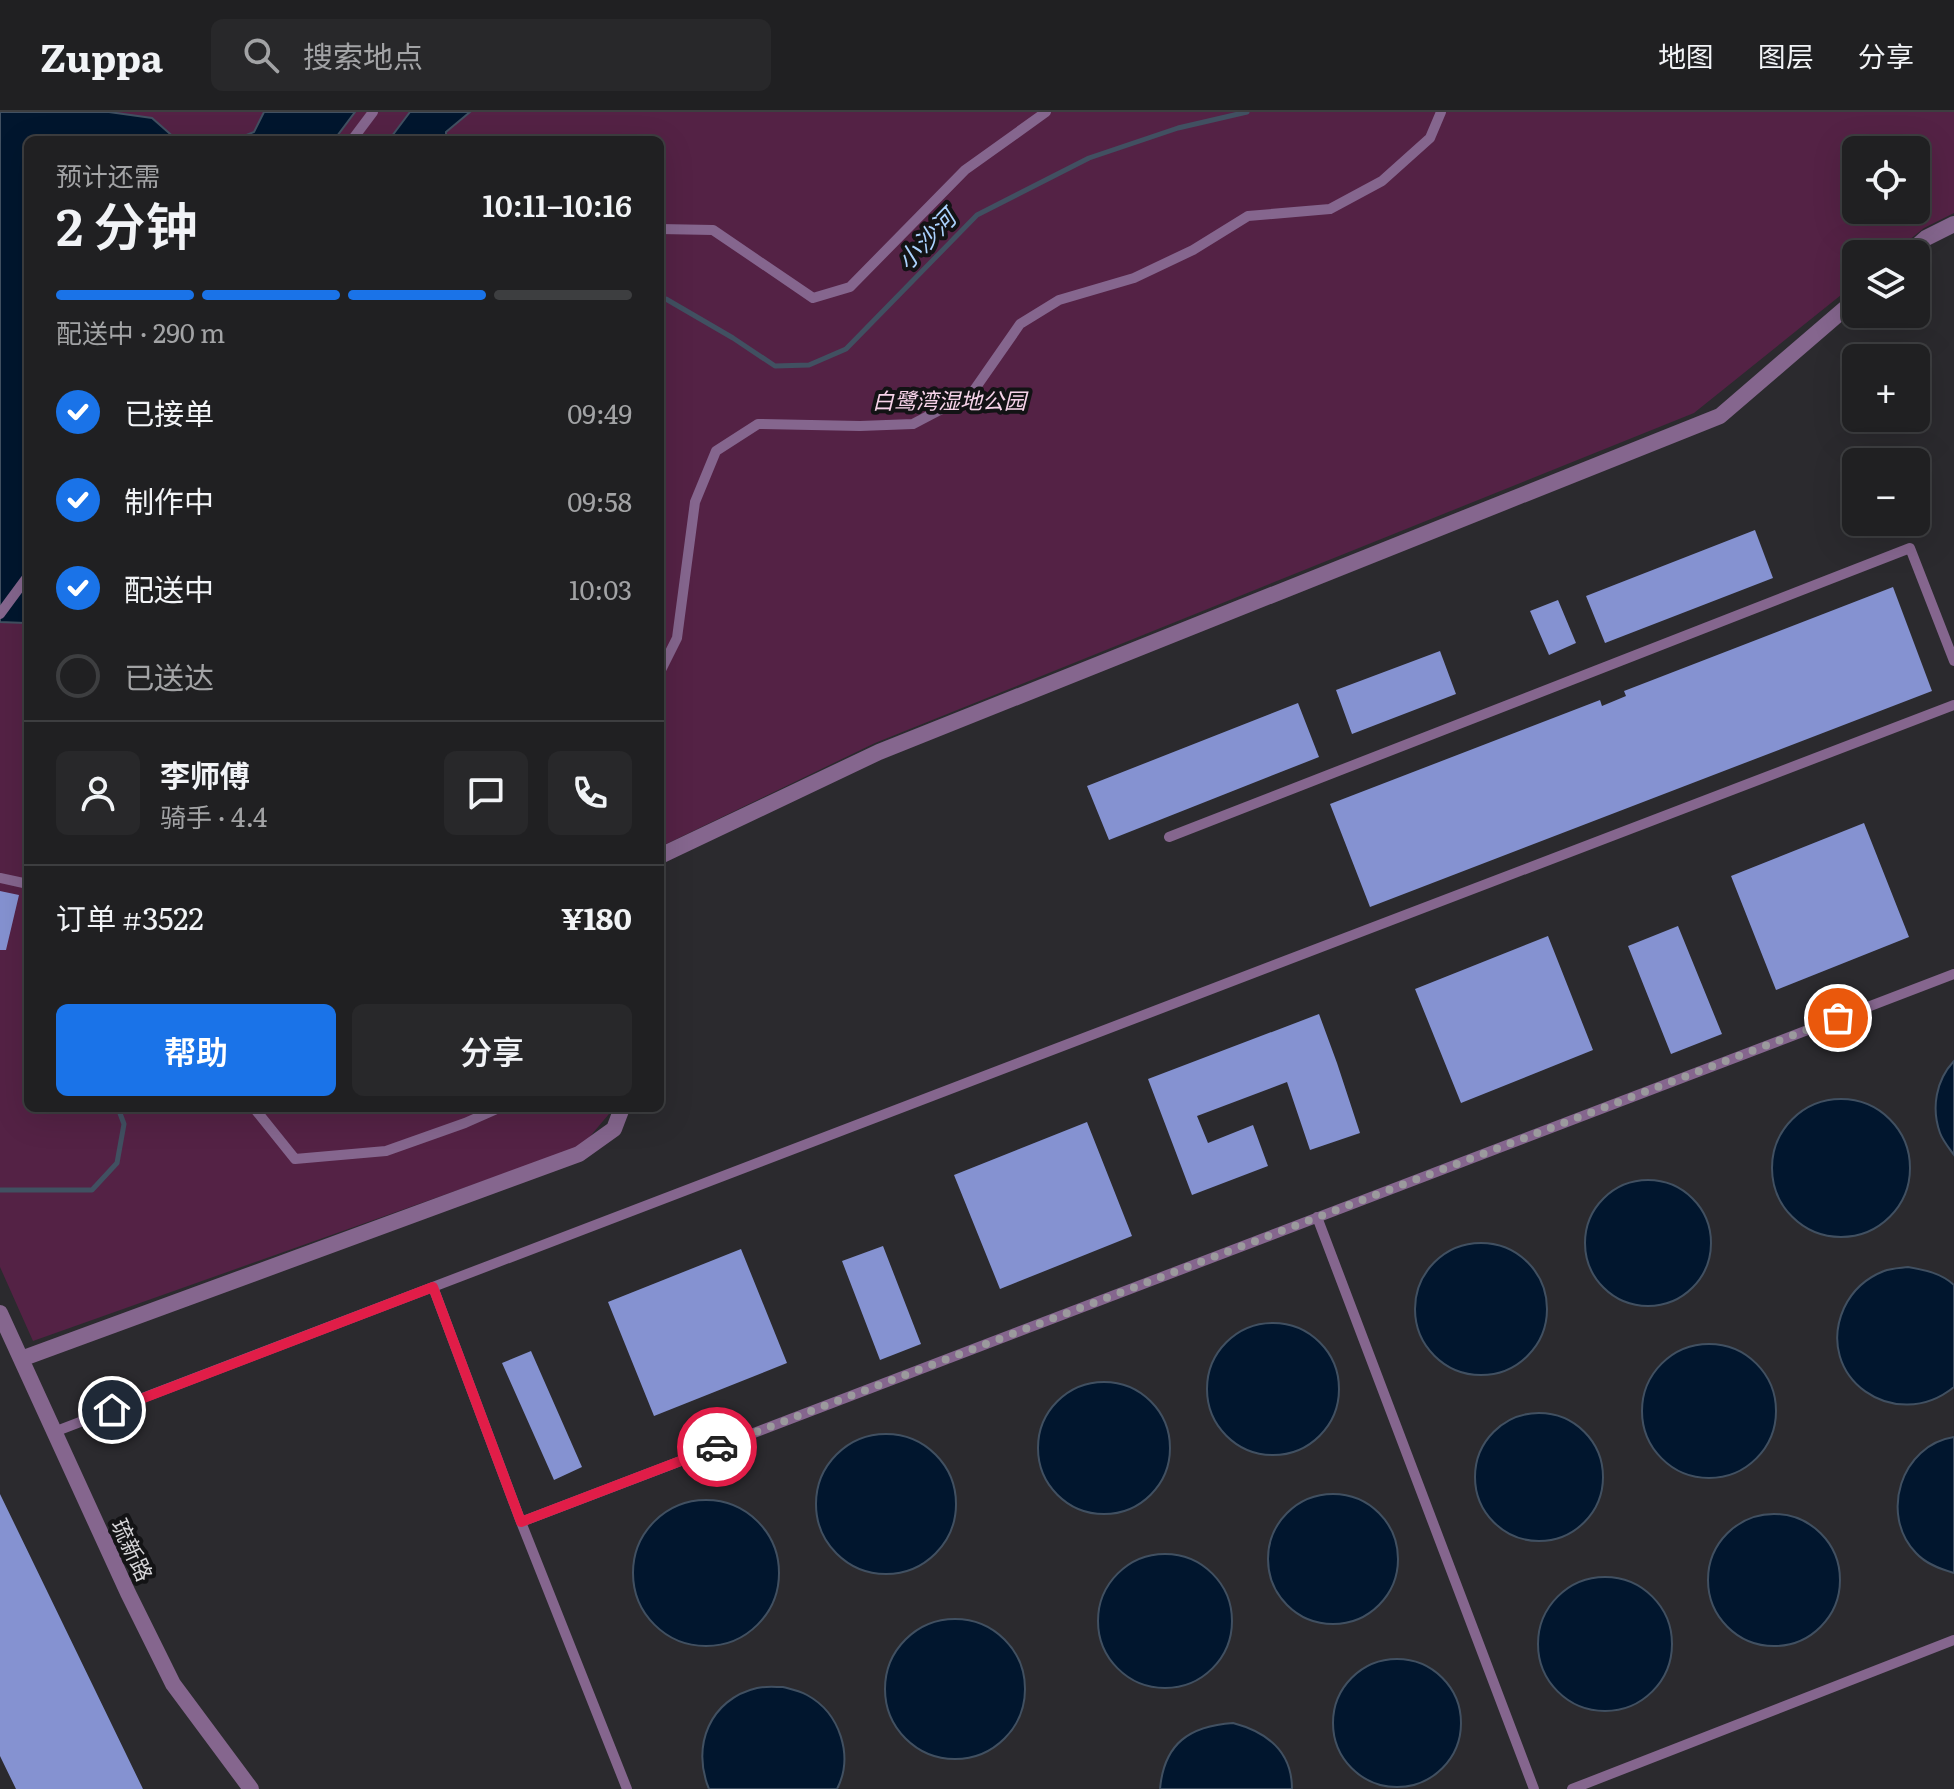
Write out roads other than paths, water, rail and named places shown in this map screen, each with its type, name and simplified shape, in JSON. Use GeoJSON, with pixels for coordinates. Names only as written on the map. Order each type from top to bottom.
{"type":"FeatureCollection","features":[{"type":"Feature","properties":{"kind":"street"},"geometry":{"type":"LineString","coordinates":[[1924,240],[1954,224]]}},
{"type":"Feature","properties":{"kind":"street"},"geometry":{"type":"LineString","coordinates":[[664,854],[879,752],[1720,416],[1842,311]]}},
{"type":"Feature","properties":{"kind":"street"},"geometry":{"type":"LineString","coordinates":[[21,1359],[579,1154],[614,1129],[620,1112]]}},
{"type":"Feature","properties":{"kind":"street","name":"琉新路"},"geometry":{"type":"LineString","coordinates":[[0,1313],[173,1684],[251,1789]]}},
{"type":"Feature","properties":{"kind":"lane"},"geometry":{"type":"LineString","coordinates":[[355,136],[373,112]]}},
{"type":"Feature","properties":{"kind":"lane"},"geometry":{"type":"LineString","coordinates":[[664,229],[713,230],[813,298],[850,287],[965,170],[1046,112]]}},
{"type":"Feature","properties":{"kind":"lane"},"geometry":{"type":"LineString","coordinates":[[664,664],[677,638],[695,502],[716,451],[758,424],[913,424],[972,393],[1020,324],[1059,300],[1134,278],[1193,250],[1248,216],[1330,209],[1382,181],[1430,138],[1441,112]]}},
{"type":"Feature","properties":{"kind":"lane"},"geometry":{"type":"LineString","coordinates":[[1169,837],[1910,548],[1954,661]]}},
{"type":"Feature","properties":{"kind":"lane"},"geometry":{"type":"LineString","coordinates":[[0,614],[24,581]]}},
{"type":"Feature","properties":{"kind":"lane"},"geometry":{"type":"LineString","coordinates":[[54,1432],[1954,705]]}},
{"type":"Feature","properties":{"kind":"lane"},"geometry":{"type":"LineString","coordinates":[[0,878],[24,883]]}},
{"type":"Feature","properties":{"kind":"lane"},"geometry":{"type":"LineString","coordinates":[[521,1522],[1954,974]]}},
{"type":"Feature","properties":{"kind":"lane"},"geometry":{"type":"LineString","coordinates":[[257,1112],[295,1159],[386,1151],[490,1112]]}},
{"type":"Feature","properties":{"kind":"lane"},"geometry":{"type":"LineString","coordinates":[[1317,1217],[1534,1789]]}},
{"type":"Feature","properties":{"kind":"lane"},"geometry":{"type":"LineString","coordinates":[[433,1287],[521,1522],[627,1789]]}},
{"type":"Feature","properties":{"kind":"lane"},"geometry":{"type":"LineString","coordinates":[[1572,1789],[1954,1640]]}},
{"type":"Feature","properties":{"kind":"water"},"geometry":{"type":"Polygon","coordinates":[[[0,112],[109,112],[152,118],[172,136],[24,136],[24,623],[0,622],[0,112]]]}},
{"type":"Feature","properties":{"kind":"water"},"geometry":{"type":"Polygon","coordinates":[[[264,112],[355,112],[337,136],[244,136],[254,132],[264,112]]]}},
{"type":"Feature","properties":{"kind":"water"},"geometry":{"type":"Polygon","coordinates":[[[410,112],[470,112],[446,132],[446,136],[392,136],[410,112]]]}},
{"type":"Feature","properties":{"kind":"water"},"geometry":{"type":"Polygon","coordinates":[[[1954,1061],[1954,1155],[1940,1133],[1936,1104],[1939,1086],[1954,1061]]]}},
{"type":"Feature","properties":{"kind":"water"},"geometry":{"type":"Polygon","coordinates":[[[1841,1099],[1868,1104],[1890,1119],[1905,1141],[1910,1168],[1905,1195],[1890,1217],[1868,1232],[1841,1237],[1814,1232],[1792,1217],[1777,1195],[1772,1168],[1777,1141],[1792,1119],[1814,1104],[1841,1099]]]}},
{"type":"Feature","properties":{"kind":"water"},"geometry":{"type":"Polygon","coordinates":[[[1648,1180],[1672,1185],[1692,1199],[1706,1219],[1711,1243],[1706,1267],[1692,1287],[1672,1301],[1648,1306],[1624,1301],[1604,1287],[1590,1267],[1585,1243],[1590,1219],[1604,1199],[1624,1185],[1648,1180]]]}},
{"type":"Feature","properties":{"kind":"water"},"geometry":{"type":"Polygon","coordinates":[[[1481,1243],[1506,1248],[1528,1262],[1542,1284],[1547,1309],[1542,1334],[1528,1356],[1506,1370],[1481,1375],[1456,1370],[1434,1356],[1420,1334],[1415,1309],[1420,1284],[1434,1262],[1456,1248],[1481,1243]]]}},
{"type":"Feature","properties":{"kind":"water"},"geometry":{"type":"Polygon","coordinates":[[[1908,1267],[1938,1275],[1954,1285],[1954,1387],[1931,1400],[1908,1405],[1885,1401],[1865,1391],[1850,1376],[1840,1356],[1837,1333],[1844,1308],[1860,1286],[1884,1271],[1908,1267]]]}},
{"type":"Feature","properties":{"kind":"water"},"geometry":{"type":"Polygon","coordinates":[[[1273,1323],[1298,1328],[1320,1342],[1334,1364],[1339,1389],[1334,1414],[1320,1436],[1298,1450],[1273,1455],[1248,1450],[1226,1436],[1212,1414],[1207,1389],[1212,1364],[1226,1342],[1248,1328],[1273,1323]]]}},
{"type":"Feature","properties":{"kind":"water"},"geometry":{"type":"Polygon","coordinates":[[[1709,1344],[1735,1349],[1757,1363],[1771,1385],[1776,1411],[1771,1437],[1757,1459],[1735,1473],[1709,1478],[1683,1473],[1661,1459],[1647,1437],[1642,1411],[1647,1385],[1661,1363],[1683,1349],[1709,1344]]]}},
{"type":"Feature","properties":{"kind":"water"},"geometry":{"type":"Polygon","coordinates":[[[1104,1382],[1129,1387],[1151,1401],[1165,1423],[1170,1448],[1165,1473],[1151,1495],[1129,1509],[1104,1514],[1079,1509],[1057,1495],[1043,1473],[1038,1448],[1043,1423],[1057,1401],[1079,1387],[1104,1382]]]}},
{"type":"Feature","properties":{"kind":"water"},"geometry":{"type":"Polygon","coordinates":[[[1539,1413],[1564,1418],[1584,1432],[1598,1452],[1603,1477],[1598,1502],[1584,1522],[1564,1536],[1539,1541],[1514,1536],[1494,1522],[1480,1502],[1475,1477],[1480,1452],[1494,1432],[1514,1418],[1539,1413]]]}},
{"type":"Feature","properties":{"kind":"water"},"geometry":{"type":"Polygon","coordinates":[[[886,1434],[913,1440],[935,1455],[950,1477],[956,1504],[950,1531],[935,1553],[913,1568],[886,1574],[859,1568],[837,1553],[822,1531],[816,1504],[822,1477],[837,1455],[859,1440],[886,1434]]]}},
{"type":"Feature","properties":{"kind":"water"},"geometry":{"type":"Polygon","coordinates":[[[1954,1437],[1954,1573],[1934,1566],[1916,1553],[1905,1537],[1899,1520],[1898,1502],[1901,1484],[1920,1453],[1954,1437]]]}},
{"type":"Feature","properties":{"kind":"water"},"geometry":{"type":"Polygon","coordinates":[[[1333,1494],[1358,1499],[1379,1513],[1393,1534],[1398,1559],[1393,1584],[1379,1605],[1358,1619],[1333,1624],[1308,1619],[1287,1605],[1273,1584],[1268,1559],[1273,1534],[1287,1513],[1308,1499],[1333,1494]]]}},
{"type":"Feature","properties":{"kind":"water"},"geometry":{"type":"Polygon","coordinates":[[[706,1500],[734,1506],[758,1521],[773,1545],[779,1573],[773,1601],[758,1625],[734,1640],[706,1646],[678,1640],[654,1625],[639,1601],[633,1573],[639,1545],[654,1521],[678,1506],[706,1500]]]}},
{"type":"Feature","properties":{"kind":"water"},"geometry":{"type":"Polygon","coordinates":[[[1774,1514],[1799,1519],[1820,1534],[1835,1555],[1840,1580],[1835,1605],[1820,1626],[1799,1641],[1774,1646],[1749,1641],[1728,1626],[1713,1605],[1708,1580],[1713,1555],[1728,1534],[1749,1519],[1774,1514]]]}},
{"type":"Feature","properties":{"kind":"water"},"geometry":{"type":"Polygon","coordinates":[[[1165,1554],[1191,1559],[1212,1574],[1227,1595],[1232,1621],[1227,1647],[1212,1668],[1191,1683],[1165,1688],[1139,1683],[1118,1668],[1103,1647],[1098,1621],[1103,1595],[1118,1574],[1139,1559],[1165,1554]]]}},
{"type":"Feature","properties":{"kind":"water"},"geometry":{"type":"Polygon","coordinates":[[[1605,1577],[1630,1583],[1652,1597],[1666,1619],[1672,1644],[1666,1669],[1652,1691],[1630,1705],[1605,1711],[1580,1705],[1558,1691],[1544,1669],[1538,1644],[1544,1619],[1558,1597],[1580,1583],[1605,1577]]]}},
{"type":"Feature","properties":{"kind":"water"},"geometry":{"type":"Polygon","coordinates":[[[955,1619],[982,1624],[1005,1639],[1020,1662],[1025,1689],[1020,1716],[1005,1739],[982,1754],[955,1759],[928,1754],[905,1739],[890,1716],[885,1689],[890,1662],[905,1639],[928,1624],[955,1619]]]}},
{"type":"Feature","properties":{"kind":"water"},"geometry":{"type":"Polygon","coordinates":[[[1397,1659],[1422,1664],[1442,1678],[1456,1698],[1461,1723],[1456,1748],[1442,1768],[1422,1782],[1397,1787],[1372,1782],[1352,1768],[1338,1748],[1333,1723],[1338,1698],[1352,1678],[1372,1664],[1397,1659]]]}},
{"type":"Feature","properties":{"kind":"water"},"geometry":{"type":"Polygon","coordinates":[[[760,1687],[783,1687],[818,1703],[835,1724],[844,1750],[842,1776],[837,1789],[709,1789],[702,1757],[704,1741],[716,1713],[741,1694],[760,1687]]]}},
{"type":"Feature","properties":{"kind":"water"},"geometry":{"type":"Polygon","coordinates":[[[1233,1723],[1257,1732],[1275,1745],[1288,1764],[1292,1789],[1160,1789],[1167,1760],[1182,1740],[1204,1728],[1233,1723]]]}},
{"type":"Feature","properties":{"kind":"waterway","name":"小沙河"},"geometry":{"type":"LineString","coordinates":[[664,299],[775,366],[809,365],[846,349],[977,215],[1089,158],[1178,128],[1247,112]]}},
{"type":"Feature","properties":{"kind":"waterway","name":"小沙河"},"geometry":{"type":"LineString","coordinates":[[0,1190],[92,1190],[117,1163],[124,1124],[120,1112]]}},
{"type":"Feature","properties":{"kind":"park label","name":"白鹭湾湿地公园"},"geometry":{"type":"Point","coordinates":[949,401]}}]}
